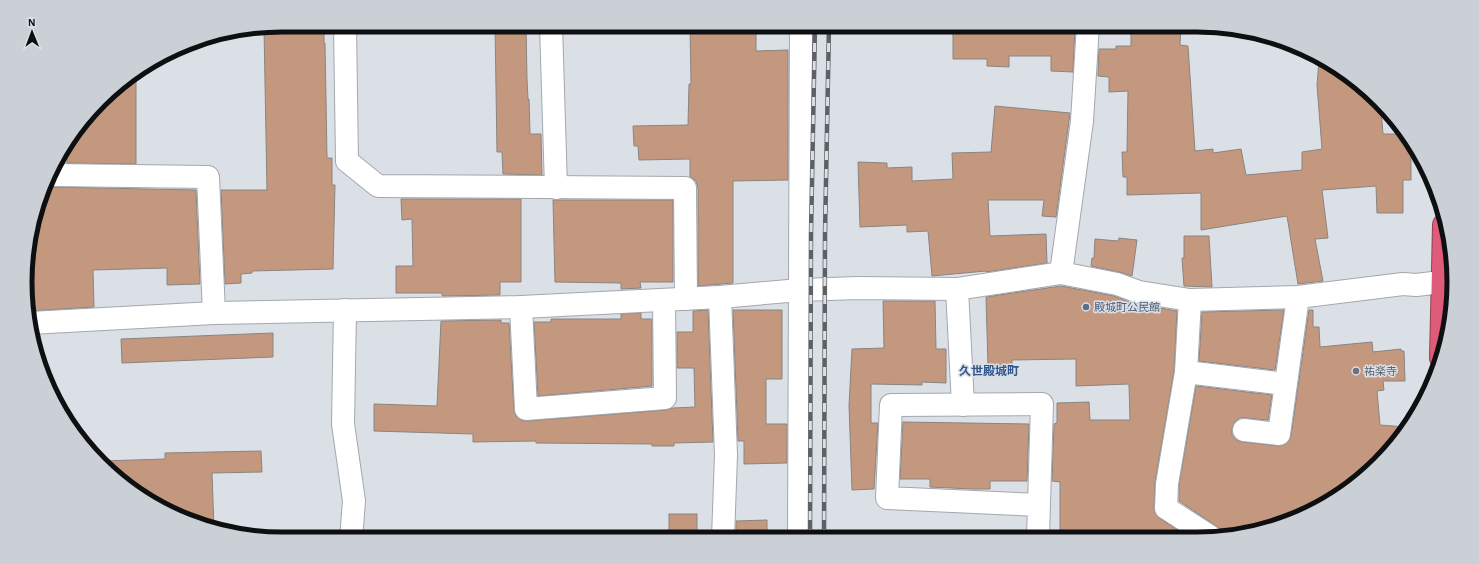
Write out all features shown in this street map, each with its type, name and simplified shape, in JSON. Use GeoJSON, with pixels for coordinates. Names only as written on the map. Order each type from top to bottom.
{"type":"FeatureCollection","features":[{"type":"Feature","properties":{"kind":"highway"},"geometry":{"type":"LineString","coordinates":[[1444,320],[1446,281],[1445,248]]}},
{"type":"Feature","properties":{"kind":"street"},"geometry":{"type":"LineString","coordinates":[[345,32],[347,161],[378,186],[684,188],[686,299]]}},
{"type":"Feature","properties":{"kind":"street"},"geometry":{"type":"LineString","coordinates":[[551,32],[556,188]]}},
{"type":"Feature","properties":{"kind":"street"},"geometry":{"type":"LineString","coordinates":[[799,532],[801,32]]}},
{"type":"Feature","properties":{"kind":"street"},"geometry":{"type":"LineString","coordinates":[[1061,273],[1082,121],[1088,32]]}},
{"type":"Feature","properties":{"kind":"street"},"geometry":{"type":"LineString","coordinates":[[56,175],[208,178],[214,313]]}},
{"type":"Feature","properties":{"kind":"street"},"geometry":{"type":"LineString","coordinates":[[35,323],[214,313],[521,306],[664,300],[800,290],[858,288],[957,289],[1061,273],[1117,284],[1139,292],[1190,300],[1298,297],[1403,284],[1416,285],[1446,281]]}},
{"type":"Feature","properties":{"kind":"street"},"geometry":{"type":"LineString","coordinates":[[957,289],[963,405]]}},
{"type":"Feature","properties":{"kind":"street"},"geometry":{"type":"LineString","coordinates":[[720,297],[726,455],[723,532]]}},
{"type":"Feature","properties":{"kind":"street"},"geometry":{"type":"LineString","coordinates":[[1244,430],[1279,434],[1298,297]]}},
{"type":"Feature","properties":{"kind":"street"},"geometry":{"type":"LineString","coordinates":[[521,306],[526,409],[665,398],[664,300]]}},
{"type":"Feature","properties":{"kind":"street"},"geometry":{"type":"LineString","coordinates":[[1190,300],[1186,372],[1167,484],[1166,508],[1202,532]]}},
{"type":"Feature","properties":{"kind":"street"},"geometry":{"type":"LineString","coordinates":[[345,310],[343,424],[354,501],[352,532]]}},
{"type":"Feature","properties":{"kind":"street"},"geometry":{"type":"LineString","coordinates":[[1186,372],[1285,384]]}},
{"type":"Feature","properties":{"kind":"street"},"geometry":{"type":"LineString","coordinates":[[1038,532],[1039,505],[1042,404],[891,405],[887,498],[1039,505]]}},
{"type":"Feature","properties":{"kind":"building"},"geometry":{"type":"Polygon","coordinates":[[[324,32],[327,158],[332,158],[332,185],[335,185],[333,269],[252,271],[252,273],[241,274],[241,283],[225,284],[221,190],[267,190],[264,33],[324,32]]]}},
{"type":"Feature","properties":{"kind":"building"},"geometry":{"type":"Polygon","coordinates":[[[495,32],[526,32],[530,134],[541,134],[542,175],[503,174],[502,152],[497,152],[495,32]]]}},
{"type":"Feature","properties":{"kind":"building"},"geometry":{"type":"Polygon","coordinates":[[[690,32],[756,32],[756,51],[788,50],[788,180],[733,181],[733,283],[698,286],[698,188],[696,181],[690,177],[690,159],[639,160],[638,146],[634,146],[633,126],[688,125],[689,84],[691,84],[690,32]]]}},
{"type":"Feature","properties":{"kind":"building"},"geometry":{"type":"Polygon","coordinates":[[[953,32],[1075,32],[1073,72],[1051,71],[1051,56],[1009,56],[1009,67],[987,66],[987,59],[953,59],[953,32]]]}},
{"type":"Feature","properties":{"kind":"building"},"geometry":{"type":"Polygon","coordinates":[[[1131,32],[1181,32],[1180,45],[1188,46],[1195,151],[1213,149],[1213,153],[1241,149],[1246,175],[1302,170],[1302,152],[1322,149],[1317,85],[1319,63],[1322,65],[1362,94],[1374,105],[1381,113],[1383,134],[1398,134],[1411,152],[1411,180],[1403,180],[1403,213],[1377,213],[1376,186],[1322,190],[1328,238],[1315,239],[1323,281],[1298,284],[1287,216],[1201,230],[1201,193],[1127,195],[1127,177],[1123,177],[1122,152],[1127,152],[1128,91],[1109,92],[1109,77],[1098,76],[1098,73],[1099,49],[1116,49],[1116,46],[1131,46],[1131,32]]]}},
{"type":"Feature","properties":{"kind":"building"},"geometry":{"type":"Polygon","coordinates":[[[136,79],[136,164],[67,163],[67,154],[94,117],[117,94],[136,79]]]}},
{"type":"Feature","properties":{"kind":"building"},"geometry":{"type":"Polygon","coordinates":[[[995,106],[1070,113],[1056,217],[1042,216],[1044,200],[988,200],[990,236],[1046,234],[1047,263],[986,272],[932,276],[928,231],[907,232],[907,225],[860,227],[858,162],[887,163],[887,168],[912,167],[912,181],[953,179],[952,153],[991,152],[995,106]]]}},
{"type":"Feature","properties":{"kind":"building"},"geometry":{"type":"Polygon","coordinates":[[[51,187],[196,190],[200,284],[167,285],[167,268],[93,270],[94,307],[34,311],[32,282],[34,249],[45,202],[51,187]]]}},
{"type":"Feature","properties":{"kind":"building"},"geometry":{"type":"Polygon","coordinates":[[[401,199],[521,199],[521,282],[500,282],[500,295],[442,296],[442,293],[396,293],[396,266],[413,266],[412,219],[402,220],[401,199]]]}},
{"type":"Feature","properties":{"kind":"building"},"geometry":{"type":"Polygon","coordinates":[[[553,200],[673,200],[673,282],[640,282],[641,288],[621,289],[621,283],[555,282],[553,200]]]}},
{"type":"Feature","properties":{"kind":"building"},"geometry":{"type":"Polygon","coordinates":[[[1184,236],[1209,236],[1212,287],[1184,286],[1182,258],[1184,258],[1184,236]]]}},
{"type":"Feature","properties":{"kind":"building"},"geometry":{"type":"Polygon","coordinates":[[[1119,238],[1137,240],[1132,276],[1091,266],[1092,258],[1094,258],[1095,239],[1118,241],[1119,238]]]}},
{"type":"Feature","properties":{"kind":"building"},"geometry":{"type":"Polygon","coordinates":[[[1061,286],[1114,296],[1129,302],[1128,307],[1154,307],[1177,311],[1174,371],[1155,482],[1154,507],[1155,513],[1159,518],[1179,532],[1066,532],[1066,530],[1060,530],[1060,482],[1052,481],[1054,424],[1057,423],[1057,403],[1089,402],[1090,420],[1130,420],[1129,384],[1076,386],[1076,359],[1012,360],[1012,365],[988,366],[986,297],[1061,286]]]}},
{"type":"Feature","properties":{"kind":"building"},"geometry":{"type":"Polygon","coordinates":[[[883,301],[935,301],[936,349],[946,349],[946,383],[922,382],[922,385],[871,384],[871,423],[878,423],[874,489],[852,490],[849,405],[852,349],[884,348],[883,301]]]}},
{"type":"Feature","properties":{"kind":"building"},"geometry":{"type":"Polygon","coordinates":[[[708,310],[713,442],[674,443],[674,446],[652,446],[652,444],[536,443],[536,441],[473,442],[473,434],[374,431],[374,404],[437,406],[441,321],[501,320],[501,323],[509,323],[514,410],[516,416],[521,420],[527,421],[695,407],[694,368],[677,368],[677,332],[693,332],[693,311],[708,310]]]}},
{"type":"Feature","properties":{"kind":"building"},"geometry":{"type":"Polygon","coordinates":[[[733,310],[782,310],[782,379],[766,379],[766,424],[787,424],[787,463],[744,464],[744,441],[738,441],[733,310]]]}},
{"type":"Feature","properties":{"kind":"building"},"geometry":{"type":"Polygon","coordinates":[[[1284,310],[1275,370],[1199,361],[1202,312],[1284,310]]]}},
{"type":"Feature","properties":{"kind":"building"},"geometry":{"type":"Polygon","coordinates":[[[1309,310],[1313,310],[1313,327],[1319,327],[1320,347],[1372,342],[1373,352],[1401,349],[1401,351],[1404,351],[1405,381],[1383,381],[1384,390],[1377,391],[1380,425],[1401,427],[1374,459],[1336,490],[1322,499],[1293,513],[1277,519],[1250,526],[1243,525],[1243,528],[1230,530],[1225,530],[1219,528],[1179,501],[1179,485],[1196,386],[1272,395],[1268,420],[1239,418],[1234,423],[1232,429],[1232,435],[1236,440],[1278,446],[1284,445],[1289,441],[1291,436],[1309,310]]]}},
{"type":"Feature","properties":{"kind":"building"},"geometry":{"type":"Polygon","coordinates":[[[641,313],[641,319],[652,319],[652,386],[538,396],[534,322],[551,322],[551,319],[621,319],[621,314],[641,313]]]}},
{"type":"Feature","properties":{"kind":"building"},"geometry":{"type":"Polygon","coordinates":[[[273,333],[273,357],[122,363],[121,339],[273,333]]]}},
{"type":"Feature","properties":{"kind":"building"},"geometry":{"type":"Polygon","coordinates":[[[903,422],[1029,424],[1027,481],[990,481],[990,489],[972,489],[930,487],[930,479],[900,479],[903,422]]]}},
{"type":"Feature","properties":{"kind":"building"},"geometry":{"type":"Polygon","coordinates":[[[261,451],[262,472],[212,473],[214,522],[186,513],[157,499],[143,490],[107,461],[165,459],[165,453],[261,451]]]}},
{"type":"Feature","properties":{"kind":"building"},"geometry":{"type":"Polygon","coordinates":[[[669,514],[697,514],[697,532],[669,532],[669,514]]]}},
{"type":"Feature","properties":{"kind":"building"},"geometry":{"type":"Polygon","coordinates":[[[767,520],[767,532],[736,532],[736,521],[767,520]]]}},
{"type":"Feature","properties":{"kind":"railway"},"geometry":{"type":"LineString","coordinates":[[810,532],[811,234],[815,32]]}},
{"type":"Feature","properties":{"kind":"railway"},"geometry":{"type":"LineString","coordinates":[[824,532],[825,234],[829,32]]}},
{"type":"Feature","properties":{"kind":"place","name":"殿城町公民館"},"geometry":{"type":"Point","coordinates":[1086,307]}},
{"type":"Feature","properties":{"kind":"place","name":"祐楽寺"},"geometry":{"type":"Point","coordinates":[1356,371]}},
{"type":"Feature","properties":{"kind":"district","name":"久世殿城町"},"geometry":{"type":"Point","coordinates":[989,371]}}]}
